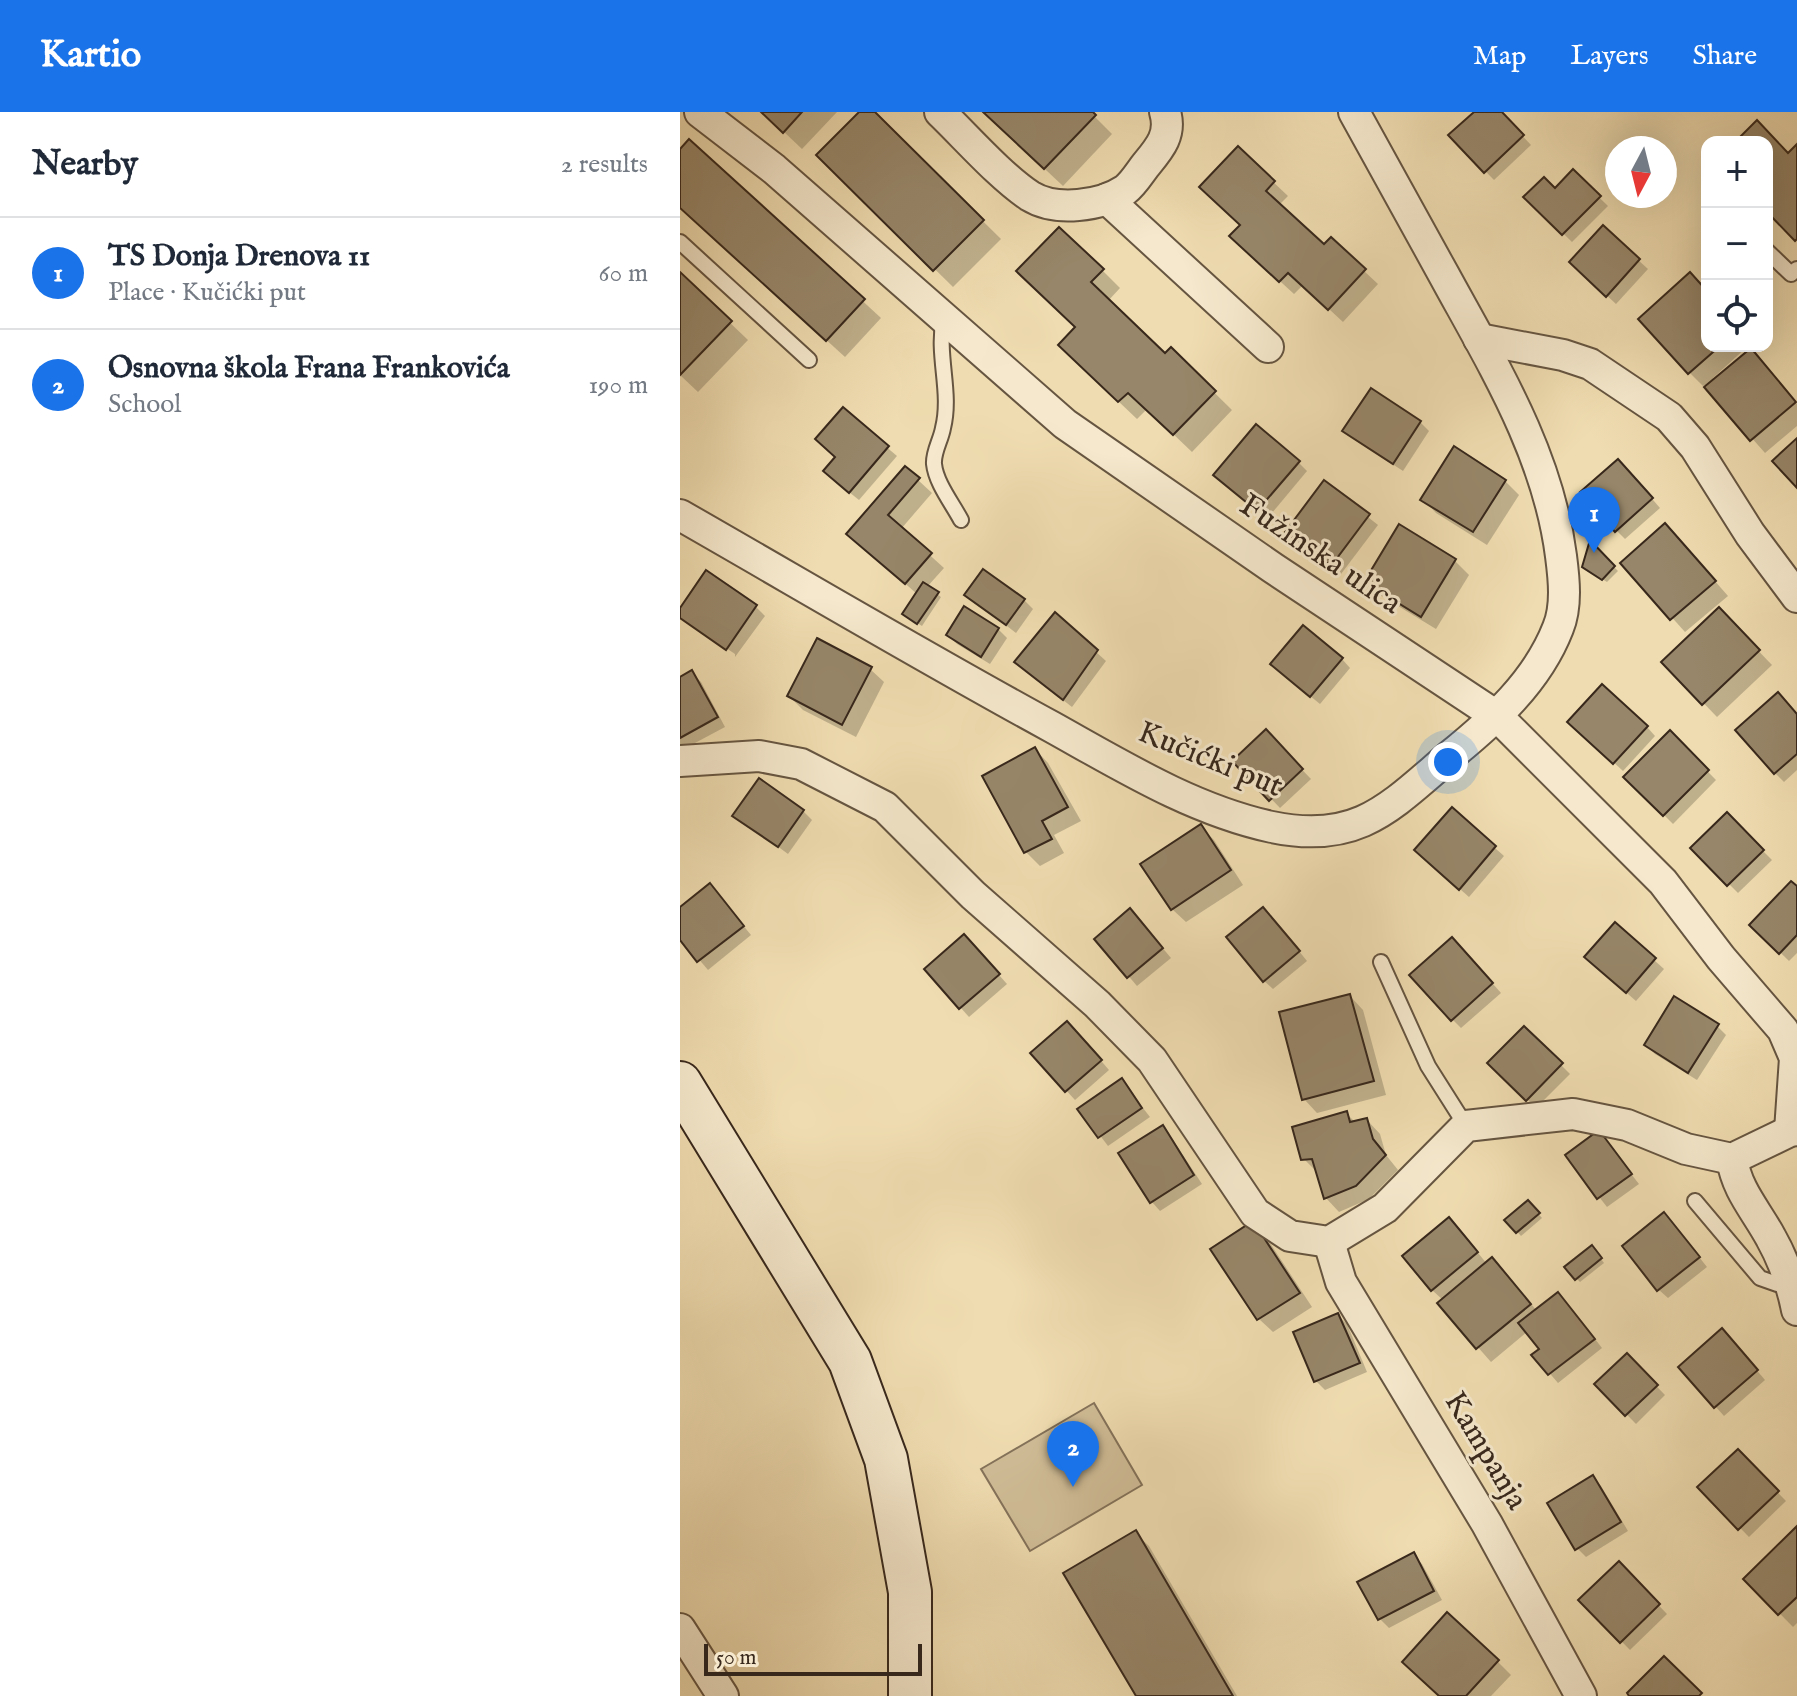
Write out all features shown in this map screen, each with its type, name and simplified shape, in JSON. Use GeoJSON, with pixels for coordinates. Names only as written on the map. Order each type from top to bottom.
{"type":"FeatureCollection","features":[{"type":"Feature","properties":{"kind":"street","name":"Fužinska ulica"},"geometry":{"type":"LineString","coordinates":[[700,112],[774,169],[1065,424],[1273,568],[1498,717],[1663,882],[1721,958],[1783,1030],[1795,1058],[1794,1131]]}},
{"type":"Feature","properties":{"kind":"street"},"geometry":{"type":"LineString","coordinates":[[940,112],[1032,197],[1051,205],[1107,199],[1127,188],[1163,144],[1168,131],[1165,112]]}},
{"type":"Feature","properties":{"kind":"street","name":"Kučićki put"},"geometry":{"type":"LineString","coordinates":[[680,515],[982,690],[1160,786],[1270,826],[1302,831],[1357,825],[1383,813],[1498,717],[1536,668],[1559,626],[1564,599],[1557,527],[1537,458],[1509,393],[1354,112]]}},
{"type":"Feature","properties":{"kind":"street"},"geometry":{"type":"LineString","coordinates":[[1107,199],[1268,347]]}},
{"type":"Feature","properties":{"kind":"street"},"geometry":{"type":"LineString","coordinates":[[1479,339],[1563,355],[1590,364],[1669,417],[1695,447],[1750,534],[1797,597]]}},
{"type":"Feature","properties":{"kind":"street"},"geometry":{"type":"LineString","coordinates":[[680,761],[759,756],[801,764],[885,807],[973,895],[1097,1004],[1152,1060],[1255,1213],[1290,1236],[1329,1242],[1385,1208],[1466,1126],[1573,1114],[1627,1125],[1686,1149],[1732,1159],[1794,1131]]}},
{"type":"Feature","properties":{"kind":"street"},"geometry":{"type":"LineString","coordinates":[[680,1083],[850,1361],[886,1459],[910,1592],[910,1696]]}},
{"type":"Feature","properties":{"kind":"street"},"geometry":{"type":"LineString","coordinates":[[1732,1159],[1735,1181],[1773,1241],[1791,1280],[1797,1310]]}},
{"type":"Feature","properties":{"kind":"street","name":"Kampanja"},"geometry":{"type":"LineString","coordinates":[[1329,1242],[1341,1282],[1487,1524],[1581,1696]]}},
{"type":"Feature","properties":{"kind":"street"},"geometry":{"type":"LineString","coordinates":[[680,1629],[723,1696]]}},
{"type":"Feature","properties":{"kind":"lane"},"geometry":{"type":"LineString","coordinates":[[680,242],[809,360]]}},
{"type":"Feature","properties":{"kind":"lane"},"geometry":{"type":"LineString","coordinates":[[1773,257],[1791,274],[1797,269]]}},
{"type":"Feature","properties":{"kind":"lane"},"geometry":{"type":"LineString","coordinates":[[944,318],[940,352],[947,397],[943,429],[934,461],[936,473],[961,520]]}},
{"type":"Feature","properties":{"kind":"lane"},"geometry":{"type":"LineString","coordinates":[[1381,962],[1428,1066],[1466,1126]]}},
{"type":"Feature","properties":{"kind":"lane"},"geometry":{"type":"LineString","coordinates":[[1695,1201],[1760,1278],[1777,1284],[1791,1280]]}},
{"type":"Feature","properties":{"kind":"shaded area"},"geometry":{"type":"Polygon","coordinates":[[[1094,1403],[1142,1485],[1030,1551],[981,1469],[1094,1403]]]}},
{"type":"Feature","properties":{"kind":"building"},"geometry":{"type":"Polygon","coordinates":[[[761,112],[802,112],[783,133],[761,112]]]}},
{"type":"Feature","properties":{"kind":"building"},"geometry":{"type":"Polygon","coordinates":[[[859,112],[875,112],[984,220],[933,271],[816,155],[859,112]]]}},
{"type":"Feature","properties":{"kind":"building"},"geometry":{"type":"Polygon","coordinates":[[[983,112],[1093,112],[1096,115],[1044,169],[983,112]]]}},
{"type":"Feature","properties":{"kind":"building"},"geometry":{"type":"Polygon","coordinates":[[[1474,112],[1502,112],[1524,135],[1484,173],[1448,135],[1474,112]]]}},
{"type":"Feature","properties":{"kind":"building"},"geometry":{"type":"Polygon","coordinates":[[[1757,120],[1772,136],[1741,136],[1757,120]]]}},
{"type":"Feature","properties":{"kind":"building"},"geometry":{"type":"Polygon","coordinates":[[[1773,137],[1788,153],[1797,144],[1795,241],[1773,218],[1773,137]]]}},
{"type":"Feature","properties":{"kind":"building"},"geometry":{"type":"Polygon","coordinates":[[[689,139],[865,299],[826,341],[680,208],[680,149],[689,139]]]}},
{"type":"Feature","properties":{"kind":"building"},"geometry":{"type":"Polygon","coordinates":[[[1238,146],[1275,181],[1266,191],[1324,244],[1331,237],[1366,269],[1328,310],[1288,273],[1279,282],[1229,236],[1240,225],[1199,187],[1238,146]]]}},
{"type":"Feature","properties":{"kind":"building"},"geometry":{"type":"Polygon","coordinates":[[[1573,169],[1601,196],[1562,235],[1523,197],[1544,177],[1555,188],[1573,169]]]}},
{"type":"Feature","properties":{"kind":"building"},"geometry":{"type":"Polygon","coordinates":[[[1603,225],[1640,259],[1606,297],[1569,262],[1603,225]]]}},
{"type":"Feature","properties":{"kind":"building"},"geometry":{"type":"Polygon","coordinates":[[[1059,227],[1104,269],[1091,282],[1165,353],[1171,347],[1216,391],[1173,435],[1128,393],[1118,402],[1058,345],[1075,327],[1016,271],[1059,227]]]}},
{"type":"Feature","properties":{"kind":"building"},"geometry":{"type":"Polygon","coordinates":[[[680,272],[732,321],[680,375],[680,272]]]}},
{"type":"Feature","properties":{"kind":"building"},"geometry":{"type":"Polygon","coordinates":[[[1690,272],[1701,284],[1701,352],[1713,352],[1688,374],[1638,319],[1690,272]]]}},
{"type":"Feature","properties":{"kind":"building"},"geometry":{"type":"Polygon","coordinates":[[[1746,352],[1754,352],[1796,402],[1750,441],[1704,387],[1746,352]]]}},
{"type":"Feature","properties":{"kind":"building"},"geometry":{"type":"Polygon","coordinates":[[[1371,388],[1421,421],[1393,464],[1342,431],[1371,388]]]}},
{"type":"Feature","properties":{"kind":"building"},"geometry":{"type":"Polygon","coordinates":[[[843,407],[889,446],[849,493],[823,471],[835,457],[815,439],[843,407]]]}},
{"type":"Feature","properties":{"kind":"building"},"geometry":{"type":"Polygon","coordinates":[[[1256,424],[1300,461],[1257,511],[1213,475],[1256,424]]]}},
{"type":"Feature","properties":{"kind":"building"},"geometry":{"type":"Polygon","coordinates":[[[1797,438],[1797,488],[1772,461],[1797,438]]]}},
{"type":"Feature","properties":{"kind":"building"},"geometry":{"type":"Polygon","coordinates":[[[1454,446],[1506,480],[1473,532],[1420,500],[1454,446]]]}},
{"type":"Feature","properties":{"kind":"building"},"geometry":{"type":"Polygon","coordinates":[[[1618,459],[1653,498],[1615,532],[1580,492],[1618,459]]]}},
{"type":"Feature","properties":{"kind":"building"},"geometry":{"type":"Polygon","coordinates":[[[905,466],[920,478],[888,515],[932,553],[905,584],[846,534],[905,466]]]}},
{"type":"Feature","properties":{"kind":"building"},"geometry":{"type":"Polygon","coordinates":[[[1324,480],[1370,514],[1331,566],[1285,532],[1324,480]]]}},
{"type":"Feature","properties":{"kind":"building"},"geometry":{"type":"Polygon","coordinates":[[[1665,523],[1716,581],[1670,620],[1620,563],[1665,523]]]}},
{"type":"Feature","properties":{"kind":"building"},"geometry":{"type":"Polygon","coordinates":[[[1399,524],[1456,559],[1421,617],[1364,582],[1399,524]]]}},
{"type":"Feature","properties":{"kind":"building"},"geometry":{"type":"Polygon","coordinates":[[[1590,540],[1615,566],[1602,580],[1582,567],[1590,540]]]}},
{"type":"Feature","properties":{"kind":"building"},"geometry":{"type":"Polygon","coordinates":[[[983,569],[1025,599],[1006,625],[964,595],[983,569]]]}},
{"type":"Feature","properties":{"kind":"building"},"geometry":{"type":"Polygon","coordinates":[[[706,570],[757,605],[726,650],[680,618],[680,608],[706,570]]]}},
{"type":"Feature","properties":{"kind":"building"},"geometry":{"type":"Polygon","coordinates":[[[923,582],[939,592],[917,624],[902,614],[923,582]]]}},
{"type":"Feature","properties":{"kind":"building"},"geometry":{"type":"Polygon","coordinates":[[[964,606],[999,628],[981,657],[946,635],[964,606]]]}},
{"type":"Feature","properties":{"kind":"building"},"geometry":{"type":"Polygon","coordinates":[[[1719,607],[1760,650],[1702,705],[1661,662],[1719,607]]]}},
{"type":"Feature","properties":{"kind":"building"},"geometry":{"type":"Polygon","coordinates":[[[1055,612],[1098,650],[1063,700],[1014,662],[1055,612]]]}},
{"type":"Feature","properties":{"kind":"building"},"geometry":{"type":"Polygon","coordinates":[[[1303,625],[1343,658],[1310,697],[1270,664],[1303,625]]]}},
{"type":"Feature","properties":{"kind":"building"},"geometry":{"type":"Polygon","coordinates":[[[817,638],[872,667],[842,725],[787,696],[817,638]]]}},
{"type":"Feature","properties":{"kind":"building"},"geometry":{"type":"Polygon","coordinates":[[[692,670],[718,717],[680,738],[680,677],[692,670]]]}},
{"type":"Feature","properties":{"kind":"building"},"geometry":{"type":"Polygon","coordinates":[[[1602,684],[1648,726],[1613,764],[1567,722],[1602,684]]]}},
{"type":"Feature","properties":{"kind":"building"},"geometry":{"type":"Polygon","coordinates":[[[1778,692],[1797,714],[1797,754],[1774,774],[1735,730],[1778,692]]]}},
{"type":"Feature","properties":{"kind":"building"},"geometry":{"type":"Polygon","coordinates":[[[1266,729],[1303,769],[1269,801],[1232,761],[1266,729]]]}},
{"type":"Feature","properties":{"kind":"building"},"geometry":{"type":"Polygon","coordinates":[[[1670,730],[1709,770],[1663,816],[1623,777],[1670,730]]]}},
{"type":"Feature","properties":{"kind":"building"},"geometry":{"type":"Polygon","coordinates":[[[1035,747],[1068,807],[1042,821],[1052,839],[1024,853],[982,776],[1035,747]]]}},
{"type":"Feature","properties":{"kind":"building"},"geometry":{"type":"Polygon","coordinates":[[[759,778],[804,810],[778,847],[732,816],[759,778]]]}},
{"type":"Feature","properties":{"kind":"building"},"geometry":{"type":"Polygon","coordinates":[[[1452,807],[1496,846],[1459,890],[1414,850],[1452,807]]]}},
{"type":"Feature","properties":{"kind":"building"},"geometry":{"type":"Polygon","coordinates":[[[1727,812],[1764,850],[1727,886],[1690,848],[1727,812]]]}},
{"type":"Feature","properties":{"kind":"building"},"geometry":{"type":"Polygon","coordinates":[[[1201,824],[1231,870],[1171,910],[1140,864],[1201,824]]]}},
{"type":"Feature","properties":{"kind":"building"},"geometry":{"type":"Polygon","coordinates":[[[1791,881],[1797,886],[1797,935],[1779,954],[1749,925],[1791,881]]]}},
{"type":"Feature","properties":{"kind":"building"},"geometry":{"type":"Polygon","coordinates":[[[710,883],[744,926],[697,962],[680,940],[680,907],[710,883]]]}},
{"type":"Feature","properties":{"kind":"building"},"geometry":{"type":"Polygon","coordinates":[[[1263,907],[1300,951],[1263,982],[1226,937],[1263,907]]]}},
{"type":"Feature","properties":{"kind":"building"},"geometry":{"type":"Polygon","coordinates":[[[1130,908],[1163,948],[1127,978],[1094,939],[1130,908]]]}},
{"type":"Feature","properties":{"kind":"building"},"geometry":{"type":"Polygon","coordinates":[[[1615,922],[1656,958],[1626,993],[1584,957],[1615,922]]]}},
{"type":"Feature","properties":{"kind":"building"},"geometry":{"type":"Polygon","coordinates":[[[964,934],[1000,974],[959,1009],[924,969],[964,934]]]}},
{"type":"Feature","properties":{"kind":"building"},"geometry":{"type":"Polygon","coordinates":[[[1452,937],[1493,983],[1451,1021],[1409,975],[1452,937]]]}},
{"type":"Feature","properties":{"kind":"building"},"geometry":{"type":"Polygon","coordinates":[[[1350,994],[1374,1081],[1302,1100],[1279,1012],[1350,994]]]}},
{"type":"Feature","properties":{"kind":"building"},"geometry":{"type":"Polygon","coordinates":[[[1674,996],[1719,1024],[1688,1073],[1644,1045],[1674,996]]]}},
{"type":"Feature","properties":{"kind":"building"},"geometry":{"type":"Polygon","coordinates":[[[1067,1021],[1102,1060],[1065,1092],[1030,1053],[1067,1021]]]}},
{"type":"Feature","properties":{"kind":"building"},"geometry":{"type":"Polygon","coordinates":[[[1524,1026],[1563,1063],[1526,1101],[1487,1063],[1524,1026]]]}},
{"type":"Feature","properties":{"kind":"building"},"geometry":{"type":"Polygon","coordinates":[[[1122,1078],[1142,1108],[1098,1138],[1077,1109],[1122,1078]]]}},
{"type":"Feature","properties":{"kind":"building"},"geometry":{"type":"Polygon","coordinates":[[[1347,1111],[1350,1122],[1367,1118],[1373,1139],[1386,1155],[1356,1186],[1324,1199],[1312,1159],[1301,1160],[1292,1127],[1347,1111]]]}},
{"type":"Feature","properties":{"kind":"building"},"geometry":{"type":"Polygon","coordinates":[[[1163,1125],[1194,1175],[1150,1203],[1118,1153],[1163,1125]]]}},
{"type":"Feature","properties":{"kind":"building"},"geometry":{"type":"Polygon","coordinates":[[[1599,1130],[1632,1174],[1597,1199],[1565,1155],[1599,1130]]]}},
{"type":"Feature","properties":{"kind":"building"},"geometry":{"type":"Polygon","coordinates":[[[1528,1200],[1540,1213],[1516,1233],[1504,1220],[1528,1200]]]}},
{"type":"Feature","properties":{"kind":"building"},"geometry":{"type":"Polygon","coordinates":[[[1664,1212],[1700,1257],[1657,1291],[1622,1246],[1664,1212]]]}},
{"type":"Feature","properties":{"kind":"building"},"geometry":{"type":"Polygon","coordinates":[[[1449,1217],[1478,1252],[1431,1291],[1402,1256],[1449,1217]]]}},
{"type":"Feature","properties":{"kind":"building"},"geometry":{"type":"Polygon","coordinates":[[[1253,1221],[1300,1293],[1257,1320],[1210,1249],[1253,1221]]]}},
{"type":"Feature","properties":{"kind":"building"},"geometry":{"type":"Polygon","coordinates":[[[1592,1245],[1602,1258],[1575,1280],[1564,1267],[1592,1245]]]}},
{"type":"Feature","properties":{"kind":"building"},"geometry":{"type":"Polygon","coordinates":[[[1492,1257],[1531,1304],[1476,1349],[1437,1303],[1492,1257]]]}},
{"type":"Feature","properties":{"kind":"building"},"geometry":{"type":"Polygon","coordinates":[[[1558,1292],[1595,1339],[1548,1375],[1531,1355],[1539,1349],[1518,1323],[1558,1292]]]}},
{"type":"Feature","properties":{"kind":"building"},"geometry":{"type":"Polygon","coordinates":[[[1338,1313],[1360,1363],[1314,1382],[1293,1332],[1338,1313]]]}},
{"type":"Feature","properties":{"kind":"building"},"geometry":{"type":"Polygon","coordinates":[[[1722,1328],[1758,1370],[1714,1408],[1678,1367],[1722,1328]]]}},
{"type":"Feature","properties":{"kind":"building"},"geometry":{"type":"Polygon","coordinates":[[[1627,1353],[1658,1385],[1625,1416],[1594,1384],[1627,1353]]]}},
{"type":"Feature","properties":{"kind":"building"},"geometry":{"type":"Polygon","coordinates":[[[1738,1449],[1779,1491],[1738,1530],[1697,1487],[1738,1449]]]}},
{"type":"Feature","properties":{"kind":"building"},"geometry":{"type":"Polygon","coordinates":[[[1593,1475],[1621,1522],[1575,1550],[1547,1503],[1593,1475]]]}},
{"type":"Feature","properties":{"kind":"building"},"geometry":{"type":"Polygon","coordinates":[[[1797,1526],[1797,1597],[1778,1615],[1743,1579],[1797,1526]]]}},
{"type":"Feature","properties":{"kind":"building"},"geometry":{"type":"Polygon","coordinates":[[[1136,1530],[1233,1696],[1136,1696],[1063,1573],[1136,1530]]]}},
{"type":"Feature","properties":{"kind":"building"},"geometry":{"type":"Polygon","coordinates":[[[1414,1552],[1434,1591],[1378,1620],[1357,1582],[1414,1552]]]}},
{"type":"Feature","properties":{"kind":"building"},"geometry":{"type":"Polygon","coordinates":[[[1619,1561],[1660,1604],[1620,1643],[1578,1600],[1619,1561]]]}},
{"type":"Feature","properties":{"kind":"building"},"geometry":{"type":"Polygon","coordinates":[[[1447,1612],[1499,1660],[1466,1696],[1439,1696],[1402,1662],[1447,1612]]]}},
{"type":"Feature","properties":{"kind":"building"},"geometry":{"type":"Polygon","coordinates":[[[1664,1656],[1702,1693],[1699,1696],[1629,1696],[1627,1693],[1664,1656]]]}},
{"type":"Feature","properties":{"kind":"place","name":"TS Donja Drenova 11"},"geometry":{"type":"Point","coordinates":[1594,553]}},
{"type":"Feature","properties":{"kind":"place","name":"Osnovna škola Frana Frankovića"},"geometry":{"type":"Point","coordinates":[1073,1487]}}]}
